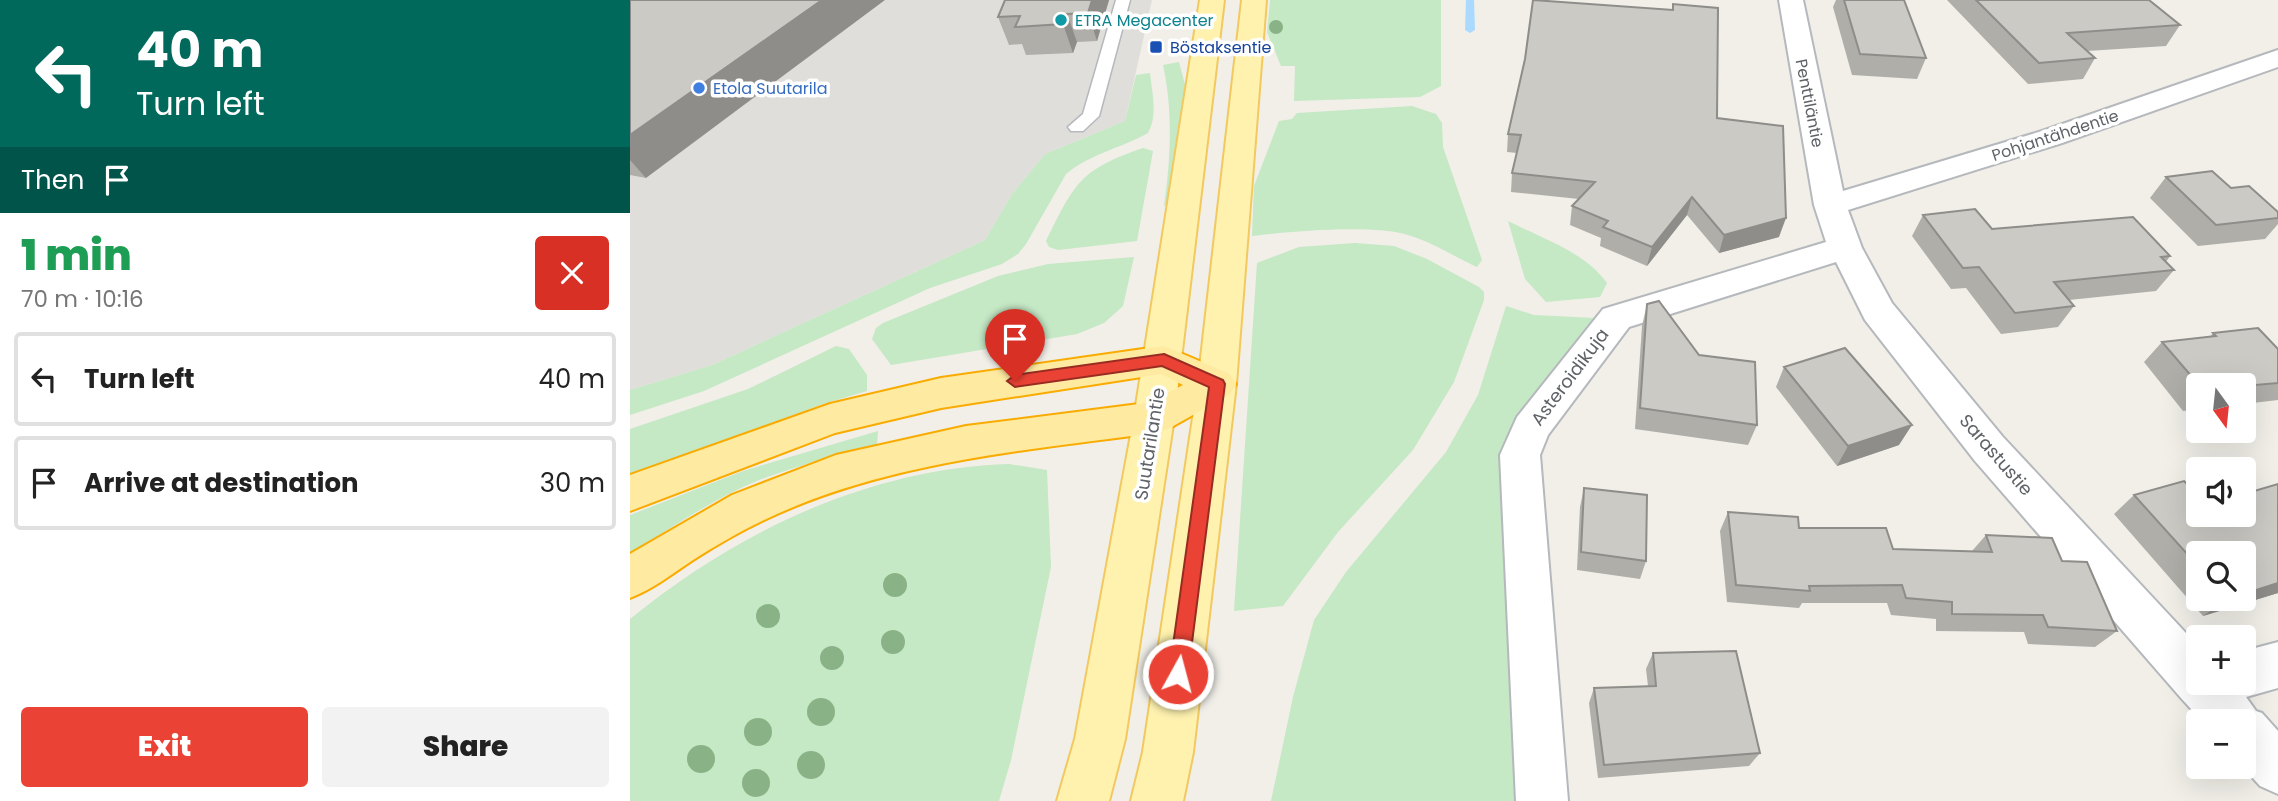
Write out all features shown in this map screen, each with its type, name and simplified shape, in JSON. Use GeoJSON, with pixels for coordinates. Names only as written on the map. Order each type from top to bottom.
{"type":"FeatureCollection","features":[{"type":"Feature","properties":{"kind":"highway"},"geometry":{"type":"LineString","coordinates":[[630,493],[830,419],[941,393],[1088,369],[1164,360],[1217,384]]}},
{"type":"Feature","properties":{"kind":"highway"},"geometry":{"type":"LineString","coordinates":[[630,579],[680,545],[747,508],[836,472],[965,442],[1154,418],[1217,384]]}},
{"type":"Feature","properties":{"kind":"main road","name":"Suutarilantie"},"geometry":{"type":"LineString","coordinates":[[1083,801],[1100,739],[1164,360],[1212,0]]}},
{"type":"Feature","properties":{"kind":"main road"},"geometry":{"type":"LineString","coordinates":[[1157,801],[1168,752],[1217,384],[1254,0]]}},
{"type":"Feature","properties":{"kind":"street","name":"Penttiläntie"},"geometry":{"type":"LineString","coordinates":[[1790,0],[1830,205]]}},
{"type":"Feature","properties":{"kind":"street","name":"Pohjantähdentie"},"geometry":{"type":"LineString","coordinates":[[1830,205],[2052,137],[2278,58]]}},
{"type":"Feature","properties":{"kind":"street","name":"Sarastustie"},"geometry":{"type":"LineString","coordinates":[[1830,205],[1846,248],[1878,311],[1989,449],[2186,656]]}},
{"type":"Feature","properties":{"kind":"street","name":"Asteroidikuja"},"geometry":{"type":"LineString","coordinates":[[1542,801],[1520,455],[1531,428],[1605,328],[1616,318],[1846,248]]}},
{"type":"Feature","properties":{"kind":"street"},"geometry":{"type":"LineString","coordinates":[[2256,673],[2278,665]]}},
{"type":"Feature","properties":{"kind":"street"},"geometry":{"type":"LineString","coordinates":[[2256,744],[2278,768]]}},
{"type":"Feature","properties":{"kind":"lane"},"geometry":{"type":"LineString","coordinates":[[1077,127],[1091,116],[1123,0]]}},
{"type":"Feature","properties":{"kind":"shaded area"},"geometry":{"type":"Polygon","coordinates":[[[630,0],[1152,0],[1125,121],[1045,154],[1012,194],[985,240],[712,365],[630,390],[630,0]]]}},
{"type":"Feature","properties":{"kind":"green space"},"geometry":{"type":"Polygon","coordinates":[[[1270,0],[1441,0],[1441,86],[1420,97],[1294,101],[1295,66],[1281,66],[1267,32],[1270,0]]]}},
{"type":"Feature","properties":{"kind":"green space"},"geometry":{"type":"Polygon","coordinates":[[[1179,62],[1187,92],[1173,201],[1164,206],[1170,135],[1163,65],[1179,62]]]}},
{"type":"Feature","properties":{"kind":"green space"},"geometry":{"type":"Polygon","coordinates":[[[1150,73],[1154,111],[1148,133],[1085,161],[1066,174],[1018,254],[1002,264],[930,288],[704,391],[630,415],[630,390],[712,365],[985,240],[1012,194],[1045,154],[1125,121],[1136,75],[1150,73]]]}},
{"type":"Feature","properties":{"kind":"green space"},"geometry":{"type":"Polygon","coordinates":[[[1412,106],[1436,114],[1442,123],[1443,147],[1482,260],[1477,267],[1426,242],[1393,232],[1332,230],[1252,236],[1254,186],[1279,121],[1292,119],[1297,113],[1412,106]]]}},
{"type":"Feature","properties":{"kind":"green space"},"geometry":{"type":"Polygon","coordinates":[[[1143,148],[1153,151],[1137,241],[1058,250],[1049,247],[1046,241],[1064,205],[1081,181],[1105,164],[1143,148]]]}},
{"type":"Feature","properties":{"kind":"green space"},"geometry":{"type":"Polygon","coordinates":[[[1508,221],[1575,254],[1598,272],[1607,283],[1600,297],[1546,302],[1525,279],[1508,221]]]}},
{"type":"Feature","properties":{"kind":"green space"},"geometry":{"type":"Polygon","coordinates":[[[1355,243],[1394,246],[1427,259],[1479,287],[1484,292],[1484,300],[1454,382],[1413,450],[1338,532],[1283,606],[1234,611],[1257,263],[1299,247],[1355,243]]]}},
{"type":"Feature","properties":{"kind":"green space"},"geometry":{"type":"Polygon","coordinates":[[[1134,257],[1123,306],[1104,323],[1077,334],[891,365],[872,339],[876,328],[883,323],[998,276],[1048,264],[1134,257]]]}},
{"type":"Feature","properties":{"kind":"green space"},"geometry":{"type":"Polygon","coordinates":[[[1506,306],[1534,315],[1595,318],[1514,432],[1522,801],[1271,801],[1293,697],[1314,620],[1346,572],[1446,452],[1478,395],[1506,306]]]}},
{"type":"Feature","properties":{"kind":"green space"},"geometry":{"type":"Polygon","coordinates":[[[836,346],[849,349],[867,375],[867,391],[823,404],[630,475],[630,429],[748,389],[836,346]]]}},
{"type":"Feature","properties":{"kind":"green space"},"geometry":{"type":"Polygon","coordinates":[[[878,431],[877,445],[786,470],[757,481],[708,505],[630,553],[630,515],[743,471],[878,431]]]}},
{"type":"Feature","properties":{"kind":"green space"},"geometry":{"type":"Polygon","coordinates":[[[1009,464],[1047,470],[1051,567],[1011,760],[999,801],[630,801],[630,619],[714,559],[807,510],[906,478],[957,468],[1009,464]]]}},
{"type":"Feature","properties":{"kind":"building"},"geometry":{"type":"Polygon","coordinates":[[[630,0],[822,0],[630,135],[630,0]]]}},
{"type":"Feature","properties":{"kind":"building"},"geometry":{"type":"Polygon","coordinates":[[[1005,0],[1092,0],[1088,13],[1067,14],[1063,24],[1015,27],[1020,16],[998,17],[1005,0]]]}},
{"type":"Feature","properties":{"kind":"building"},"geometry":{"type":"Polygon","coordinates":[[[1533,0],[1673,10],[1673,4],[1718,8],[1717,118],[1783,126],[1786,218],[1724,235],[1692,197],[1652,247],[1603,227],[1608,221],[1572,206],[1595,182],[1512,173],[1521,135],[1508,134],[1525,59],[1533,0]]]}},
{"type":"Feature","properties":{"kind":"building"},"geometry":{"type":"Polygon","coordinates":[[[1844,0],[1904,0],[1926,58],[1860,54],[1844,0]]]}},
{"type":"Feature","properties":{"kind":"building"},"geometry":{"type":"Polygon","coordinates":[[[1976,0],[2149,0],[2180,25],[2067,33],[2095,58],[2039,63],[1976,0]]]}},
{"type":"Feature","properties":{"kind":"building"},"geometry":{"type":"Polygon","coordinates":[[[2212,171],[2231,188],[2249,186],[2278,212],[2278,218],[2216,225],[2166,177],[2212,171]]]}},
{"type":"Feature","properties":{"kind":"building"},"geometry":{"type":"Polygon","coordinates":[[[1975,209],[1992,229],[2133,217],[2170,256],[2161,257],[2174,270],[2054,282],[2074,306],[2015,313],[1979,267],[1963,268],[1923,215],[1975,209]]]}},
{"type":"Feature","properties":{"kind":"building"},"geometry":{"type":"Polygon","coordinates":[[[1659,301],[1699,355],[1755,362],[1757,425],[1640,408],[1647,304],[1659,301]]]}},
{"type":"Feature","properties":{"kind":"building"},"geometry":{"type":"Polygon","coordinates":[[[2258,328],[2278,349],[2278,383],[2256,385],[2256,373],[2189,373],[2162,342],[2216,336],[2213,333],[2258,328]]]}},
{"type":"Feature","properties":{"kind":"building"},"geometry":{"type":"Polygon","coordinates":[[[1845,348],[1912,425],[1848,446],[1784,367],[1845,348]]]}},
{"type":"Feature","properties":{"kind":"building"},"geometry":{"type":"Polygon","coordinates":[[[2184,481],[2186,527],[2256,527],[2256,490],[2278,484],[2278,583],[2256,590],[2256,541],[2186,541],[2186,553],[2134,495],[2184,481]]]}},
{"type":"Feature","properties":{"kind":"building"},"geometry":{"type":"Polygon","coordinates":[[[1584,488],[1647,495],[1646,561],[1581,552],[1584,488]]]}},
{"type":"Feature","properties":{"kind":"building"},"geometry":{"type":"Polygon","coordinates":[[[1728,512],[1798,517],[1799,528],[1886,528],[1893,549],[1992,552],[1986,535],[2052,538],[2062,561],[2087,562],[2117,631],[2048,627],[2043,615],[1952,614],[1952,602],[1906,598],[1902,585],[1809,586],[1810,591],[1736,585],[1728,512]]]}},
{"type":"Feature","properties":{"kind":"building"},"geometry":{"type":"Polygon","coordinates":[[[1736,651],[1760,753],[1604,765],[1594,688],[1656,686],[1653,653],[1736,651]]]}},
{"type":"Feature","properties":{"kind":"waterway"},"geometry":{"type":"LineString","coordinates":[[1470,0],[1470,30]]}},
{"type":"Feature","properties":{"kind":"place","name":"ETRA Megacenter"},"geometry":{"type":"Point","coordinates":[1061,20]}},
{"type":"Feature","properties":{"kind":"place","name":"Böstaksentie"},"geometry":{"type":"Point","coordinates":[1156,47]}},
{"type":"Feature","properties":{"kind":"place","name":"Etola Suutarila"},"geometry":{"type":"Point","coordinates":[699,88]}},
{"type":"Feature","properties":{"kind":"route"},"geometry":{"type":"LineString","coordinates":[[1015,381],[1164,360],[1217,384],[1178,674]]}}]}
